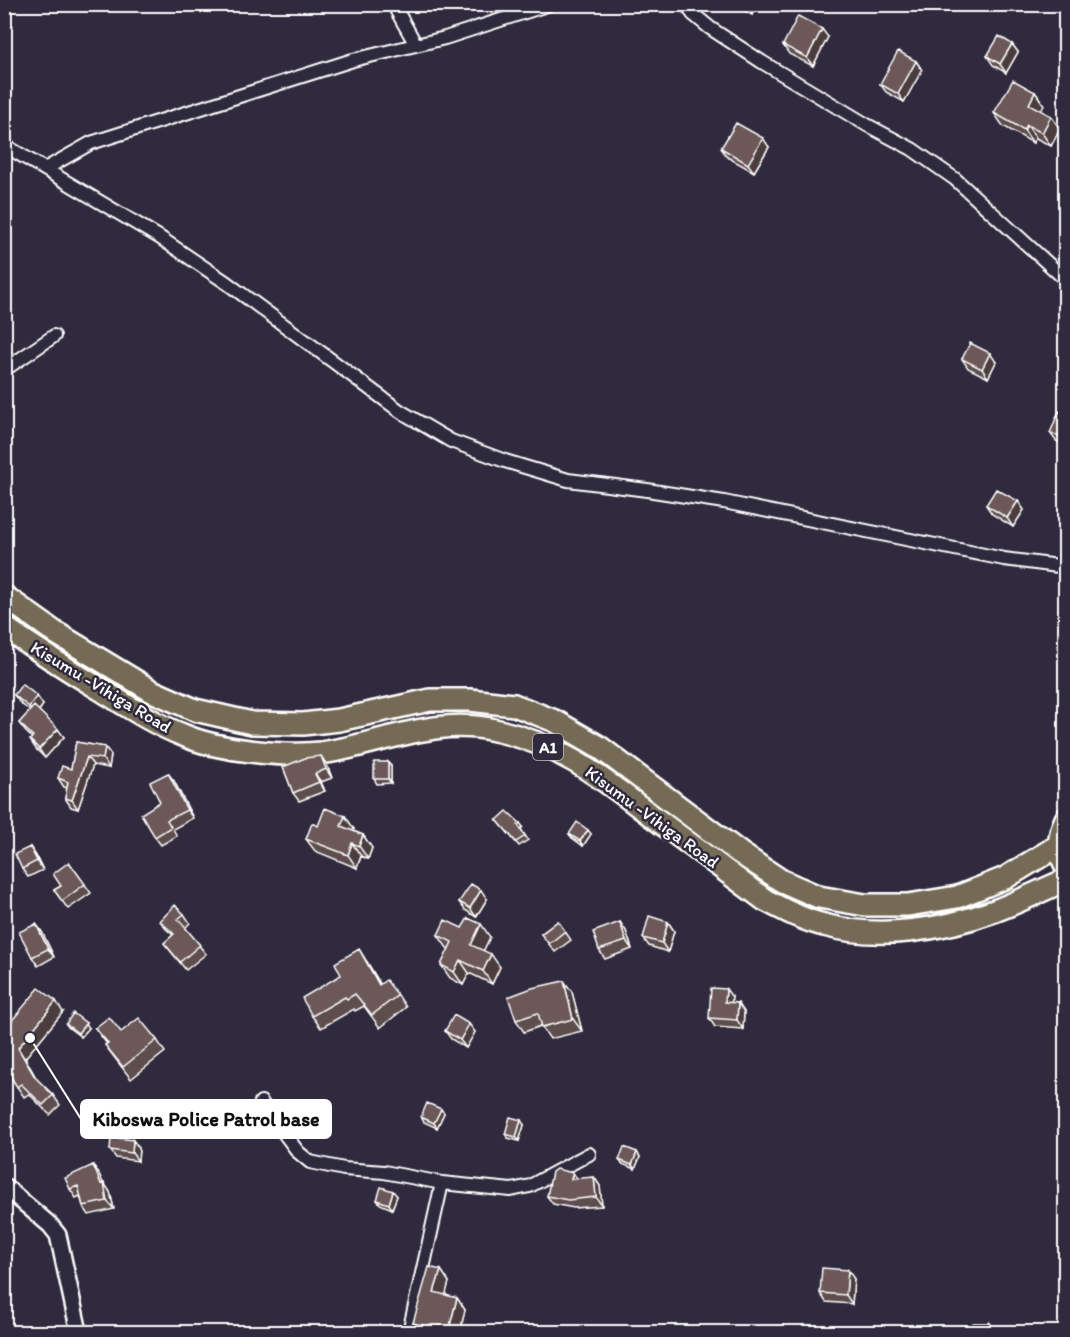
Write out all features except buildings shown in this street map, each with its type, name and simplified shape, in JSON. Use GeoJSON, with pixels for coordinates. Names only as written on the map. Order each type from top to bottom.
{"type":"FeatureCollection","features":[{"type":"Feature","properties":{"kind":"highway","name":"Kisumu -Vihiga Road"},"geometry":{"type":"LineString","coordinates":[[4,596],[56,633],[152,691],[195,710],[252,723],[303,724],[339,720],[430,700],[470,700],[513,705],[555,721],[598,746],[740,853],[782,881],[819,897],[865,905],[908,905],[957,897],[1005,878],[1059,845]]}},
{"type":"Feature","properties":{"kind":"highway","name":"Kisumu -Vihiga Road"},"geometry":{"type":"LineString","coordinates":[[4,627],[148,719],[185,736],[219,745],[296,755],[324,752],[435,727],[473,726],[498,730],[536,742],[564,754],[596,773],[765,900],[794,915],[824,925],[856,931],[909,932],[994,911],[1065,880]]}},
{"type":"Feature","properties":{"kind":"highway"},"geometry":{"type":"LineString","coordinates":[[1065,819],[1060,831],[1059,845],[1065,866]]}},
{"type":"Feature","properties":{"kind":"street"},"geometry":{"type":"LineString","coordinates":[[393,4],[416,45]]}},
{"type":"Feature","properties":{"kind":"street"},"geometry":{"type":"LineString","coordinates":[[45,169],[91,143],[353,60],[445,38],[550,4]]}},
{"type":"Feature","properties":{"kind":"street"},"geometry":{"type":"LineString","coordinates":[[686,4],[693,14],[729,40],[809,91],[912,149],[955,179],[1065,280]]}},
{"type":"Feature","properties":{"kind":"street"},"geometry":{"type":"LineString","coordinates":[[4,145],[159,237],[236,290],[400,411],[451,441],[505,461],[568,480],[724,502],[1004,560],[1065,567]]}},
{"type":"Feature","properties":{"kind":"street"},"geometry":{"type":"LineString","coordinates":[[4,370],[54,336]]}},
{"type":"Feature","properties":{"kind":"street"},"geometry":{"type":"LineString","coordinates":[[261,1102],[298,1152],[310,1162],[344,1169],[511,1190],[530,1186],[589,1154]]}},
{"type":"Feature","properties":{"kind":"street"},"geometry":{"type":"LineString","coordinates":[[410,1332],[442,1183]]}},
{"type":"Feature","properties":{"kind":"street"},"geometry":{"type":"LineString","coordinates":[[4,1186],[58,1234],[79,1332]]}},
{"type":"Feature","properties":{"kind":"place","name":"Kiboswa Police Patrol base"},"geometry":{"type":"Point","coordinates":[30,1038]}}]}
